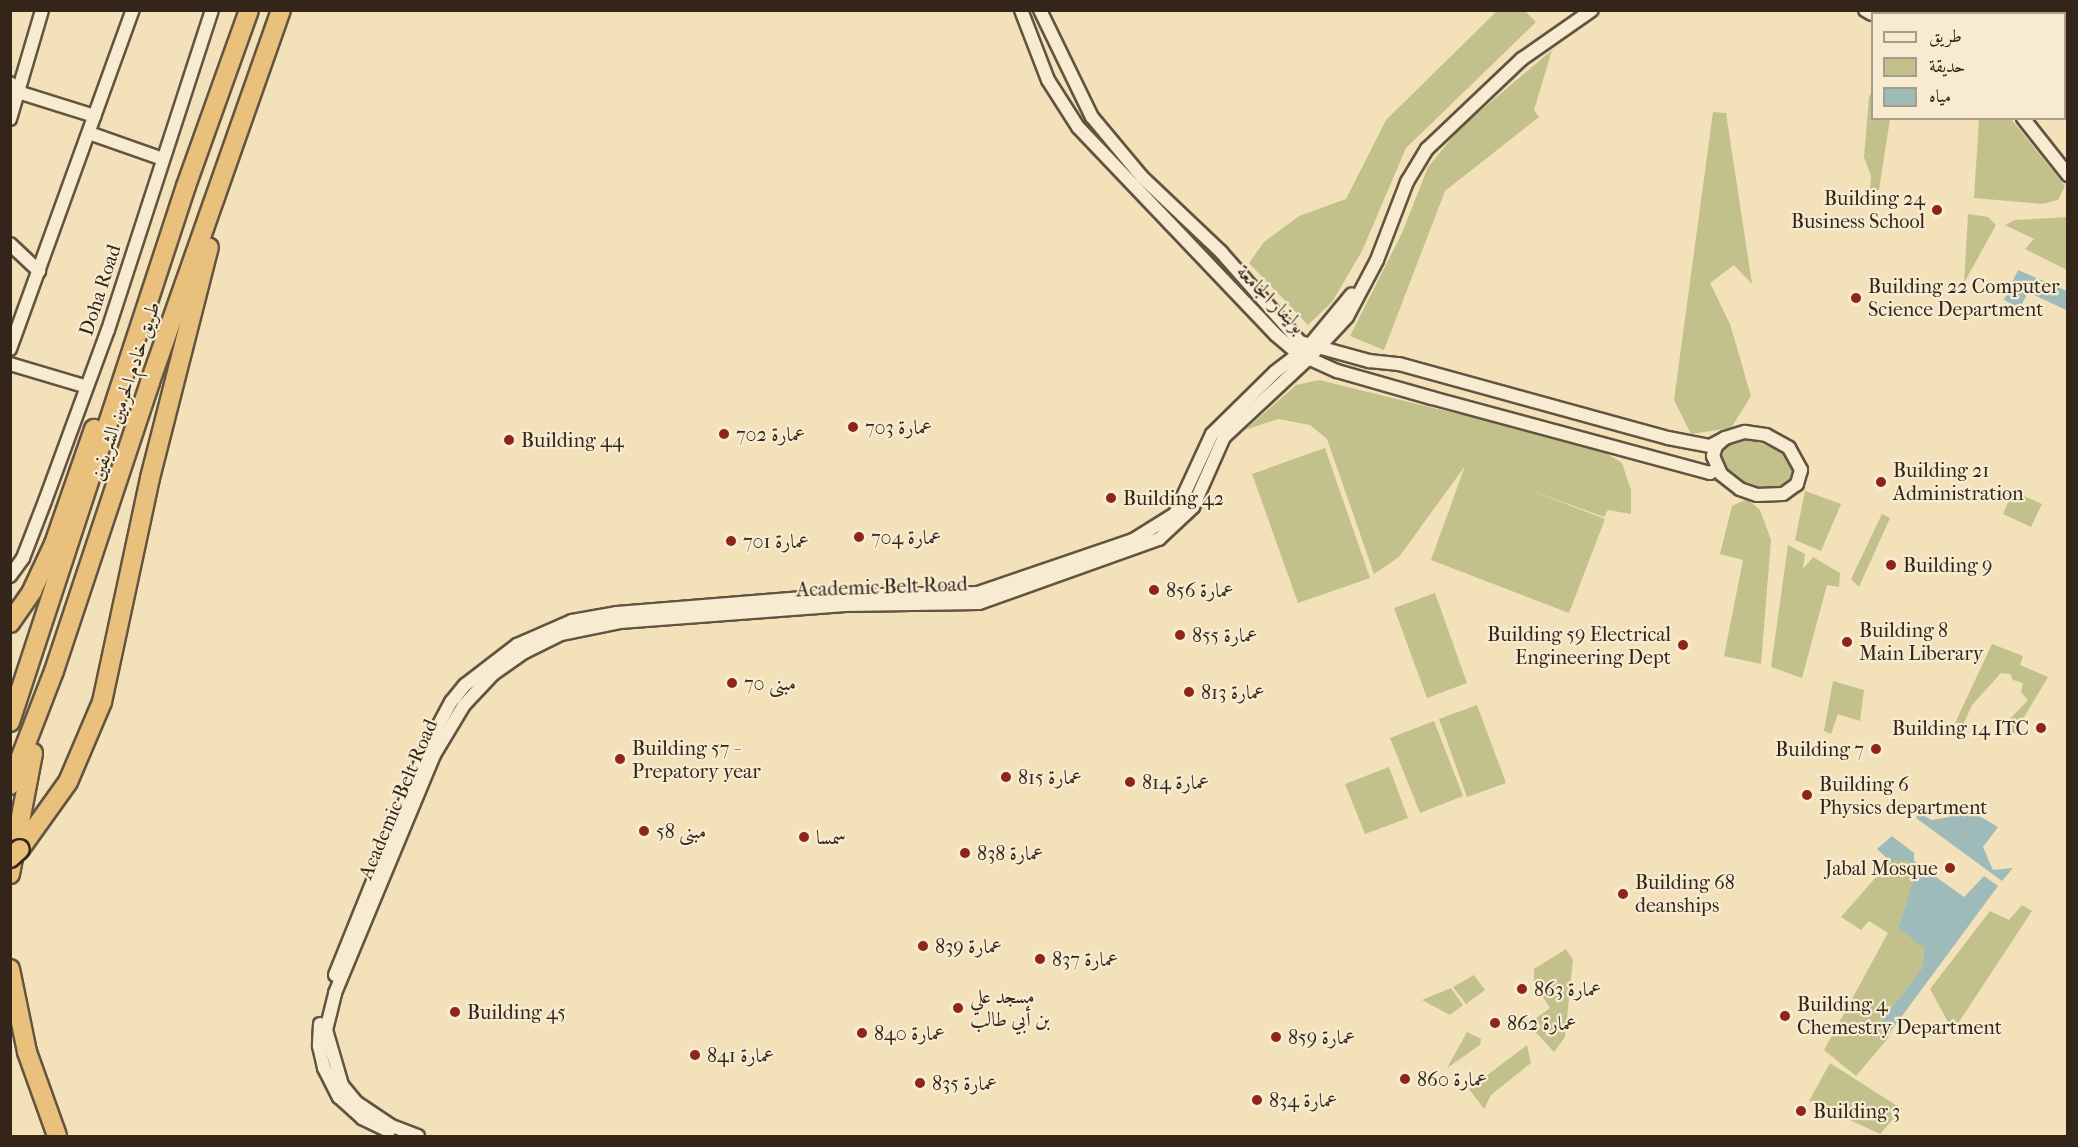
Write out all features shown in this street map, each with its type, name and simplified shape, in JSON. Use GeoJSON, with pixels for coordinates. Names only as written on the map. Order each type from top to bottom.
{"type":"FeatureCollection","features":[{"type":"Feature","properties":{"kind":"highway","name":"طريق خادم الحرمين الشريفين"},"geometry":{"type":"LineString","coordinates":[[10,722],[186,186],[249,10]]}},
{"type":"Feature","properties":{"kind":"highway","name":"طريق خادم الحرمين الشريفين"},"geometry":{"type":"LineString","coordinates":[[10,785],[54,671],[281,10]]}},
{"type":"Feature","properties":{"kind":"highway"},"geometry":{"type":"LineString","coordinates":[[15,853],[68,782],[102,702],[150,478],[251,94]]}},
{"type":"Feature","properties":{"kind":"highway"},"geometry":{"type":"LineString","coordinates":[[10,623],[32,591],[54,544],[127,335],[186,186]]}},
{"type":"Feature","properties":{"kind":"highway"},"geometry":{"type":"LineString","coordinates":[[10,874],[23,791],[54,671]]}},
{"type":"Feature","properties":{"kind":"highway"},"geometry":{"type":"LineString","coordinates":[[10,969],[27,1052],[57,1137]]}},
{"type":"Feature","properties":{"kind":"street"},"geometry":{"type":"LineString","coordinates":[[10,119],[21,93],[40,15],[28,10]]}},
{"type":"Feature","properties":{"kind":"street"},"geometry":{"type":"LineString","coordinates":[[10,349],[133,10]]}},
{"type":"Feature","properties":{"kind":"street","name":"Doha Road"},"geometry":{"type":"LineString","coordinates":[[10,576],[22,558],[87,387],[212,10]]}},
{"type":"Feature","properties":{"kind":"street","name":"بوليفار الجامعة"},"geometry":{"type":"LineString","coordinates":[[1021,10],[1048,80],[1078,127],[1276,335],[1337,371],[1710,473],[1718,469]]}},
{"type":"Feature","properties":{"kind":"street","name":"بوليفار الجامعة"},"geometry":{"type":"LineString","coordinates":[[1040,10],[1092,117],[1142,177],[1221,252],[1308,352],[1399,364],[1686,442],[1710,446],[1725,438]]}},
{"type":"Feature","properties":{"kind":"street","name":"Academic Belt Road"},"geometry":{"type":"LineString","coordinates":[[418,1137],[390,1125],[357,1103],[342,1085],[326,1030],[335,993],[434,755],[459,712],[493,675],[544,642],[593,626],[845,605],[979,603],[1147,546],[1175,527],[1193,507],[1224,436],[1308,352],[1356,288],[1399,183],[1416,153],[1508,63],[1544,31],[1574,10]]}},
{"type":"Feature","properties":{"kind":"street","name":"Academic Belt Road"},"geometry":{"type":"LineString","coordinates":[[401,1137],[362,1118],[339,1097],[324,1068],[320,1030],[352,927],[428,745],[451,702],[465,685],[533,637],[594,616],[830,596],[970,594],[1133,540],[1175,514],[1212,434],[1347,317],[1362,289],[1407,182],[1427,149],[1522,59],[1592,10]]}},
{"type":"Feature","properties":{"kind":"street"},"geometry":{"type":"LineString","coordinates":[[10,83],[21,93],[95,116]]}},
{"type":"Feature","properties":{"kind":"street"},"geometry":{"type":"LineString","coordinates":[[1078,127],[1092,117]]}},
{"type":"Feature","properties":{"kind":"street"},"geometry":{"type":"LineString","coordinates":[[2026,120],[2067,175]]}},
{"type":"Feature","properties":{"kind":"street"},"geometry":{"type":"LineString","coordinates":[[2035,120],[2067,164]]}},
{"type":"Feature","properties":{"kind":"street"},"geometry":{"type":"LineString","coordinates":[[89,133],[163,159]]}},
{"type":"Feature","properties":{"kind":"street"},"geometry":{"type":"LineString","coordinates":[[10,243],[39,271]]}},
{"type":"Feature","properties":{"kind":"street"},"geometry":{"type":"LineString","coordinates":[[10,364],[87,387]]}},
{"type":"Feature","properties":{"kind":"street"},"geometry":{"type":"LineString","coordinates":[[1550,430],[1542,423],[1542,414],[1555,408]]}},
{"type":"Feature","properties":{"kind":"street"},"geometry":{"type":"LineString","coordinates":[[1745,432],[1776,440],[1797,458],[1800,477],[1797,484],[1783,494],[1756,495],[1730,483],[1718,469],[1713,456],[1725,438],[1745,432]]}},
{"type":"Feature","properties":{"kind":"green space"},"geometry":{"type":"Polygon","coordinates":[[[1497,11],[1525,11],[1536,22],[1406,148],[1362,251],[1332,302],[1308,325],[1249,263],[1264,242],[1299,216],[1346,199],[1386,120],[1497,11]]]}},
{"type":"Feature","properties":{"kind":"green space"},"geometry":{"type":"Polygon","coordinates":[[[1552,50],[1534,110],[1539,117],[1445,191],[1384,350],[1350,336],[1402,233],[1428,167],[1460,128],[1552,50]]]}},
{"type":"Feature","properties":{"kind":"green space"},"geometry":{"type":"Polygon","coordinates":[[[1871,94],[1871,120],[1890,120],[1879,190],[1870,190],[1871,176],[1864,157],[1871,94]]]}},
{"type":"Feature","properties":{"kind":"green space"},"geometry":{"type":"Polygon","coordinates":[[[1713,112],[1726,113],[1752,284],[1734,265],[1710,283],[1730,324],[1751,396],[1731,428],[1691,434],[1674,400],[1713,112]]]}},
{"type":"Feature","properties":{"kind":"green space"},"geometry":{"type":"Polygon","coordinates":[[[1979,120],[2012,120],[2065,186],[2058,200],[2042,204],[1974,198],[1979,120]]]}},
{"type":"Feature","properties":{"kind":"green space"},"geometry":{"type":"Polygon","coordinates":[[[1968,214],[1988,217],[1996,225],[1964,283],[1968,214]]]}},
{"type":"Feature","properties":{"kind":"green space"},"geometry":{"type":"Polygon","coordinates":[[[2067,217],[2067,270],[2025,249],[2034,239],[2005,225],[2015,220],[2067,217]]]}},
{"type":"Feature","properties":{"kind":"green space"},"geometry":{"type":"Polygon","coordinates":[[[1319,380],[1598,448],[1622,463],[1631,490],[1631,514],[1608,510],[1604,517],[1514,484],[1605,519],[1569,613],[1431,560],[1465,466],[1399,557],[1374,574],[1327,439],[1310,425],[1278,419],[1245,430],[1296,385],[1319,380]]]}},
{"type":"Feature","properties":{"kind":"green space"},"geometry":{"type":"Polygon","coordinates":[[[1747,438],[1783,452],[1795,469],[1792,483],[1771,491],[1749,489],[1720,466],[1722,446],[1747,438]]]}},
{"type":"Feature","properties":{"kind":"green space"},"geometry":{"type":"Polygon","coordinates":[[[1325,448],[1370,578],[1298,603],[1252,474],[1325,448]]]}},
{"type":"Feature","properties":{"kind":"green space"},"geometry":{"type":"Polygon","coordinates":[[[1805,491],[1841,504],[1821,551],[1795,540],[1805,491]]]}},
{"type":"Feature","properties":{"kind":"green space"},"geometry":{"type":"Polygon","coordinates":[[[2013,491],[2042,504],[2031,527],[2003,514],[2013,491]]]}},
{"type":"Feature","properties":{"kind":"green space"},"geometry":{"type":"Polygon","coordinates":[[[1747,499],[1760,510],[1771,540],[1761,664],[1724,656],[1743,560],[1720,554],[1732,506],[1747,499]]]}},
{"type":"Feature","properties":{"kind":"green space"},"geometry":{"type":"Polygon","coordinates":[[[1882,514],[1890,518],[1859,587],[1851,579],[1882,514]]]}},
{"type":"Feature","properties":{"kind":"green space"},"geometry":{"type":"Polygon","coordinates":[[[1788,545],[1805,554],[1803,569],[1813,557],[1840,573],[1839,587],[1827,585],[1802,678],[1771,667],[1788,545]]]}},
{"type":"Feature","properties":{"kind":"green space"},"geometry":{"type":"Polygon","coordinates":[[[1435,593],[1467,683],[1427,698],[1394,608],[1435,593]]]}},
{"type":"Feature","properties":{"kind":"green space"},"geometry":{"type":"Polygon","coordinates":[[[1992,644],[2023,656],[2020,665],[2048,677],[2014,734],[2006,729],[2008,721],[2028,700],[2021,692],[2023,683],[2013,680],[2010,674],[2001,673],[1972,705],[1964,723],[1955,723],[1992,644]]]}},
{"type":"Feature","properties":{"kind":"green space"},"geometry":{"type":"Polygon","coordinates":[[[1833,681],[1864,690],[1860,721],[1838,714],[1831,734],[1824,731],[1833,681]]]}},
{"type":"Feature","properties":{"kind":"green space"},"geometry":{"type":"Polygon","coordinates":[[[1477,705],[1506,783],[1467,797],[1439,719],[1477,705]]]}},
{"type":"Feature","properties":{"kind":"green space"},"geometry":{"type":"Polygon","coordinates":[[[1434,721],[1463,796],[1420,813],[1390,738],[1434,721]]]}},
{"type":"Feature","properties":{"kind":"green space"},"geometry":{"type":"Polygon","coordinates":[[[1389,767],[1408,818],[1365,834],[1345,784],[1389,767]]]}},
{"type":"Feature","properties":{"kind":"green space"},"geometry":{"type":"Polygon","coordinates":[[[1900,858],[1907,861],[1914,877],[1898,928],[1924,947],[1922,968],[1877,1027],[1889,1037],[1856,1076],[1824,1050],[1888,933],[1869,921],[1861,930],[1841,917],[1890,861],[1900,858]]]}},
{"type":"Feature","properties":{"kind":"green space"},"geometry":{"type":"Polygon","coordinates":[[[2022,905],[2032,911],[1953,1031],[1930,989],[1990,911],[2009,920],[2022,905]]]}},
{"type":"Feature","properties":{"kind":"green space"},"geometry":{"type":"Polygon","coordinates":[[[1566,949],[1573,960],[1565,1037],[1554,1052],[1528,1024],[1550,1008],[1534,983],[1534,969],[1566,949]]]}},
{"type":"Feature","properties":{"kind":"green space"},"geometry":{"type":"Polygon","coordinates":[[[1474,975],[1485,990],[1466,1004],[1453,987],[1474,975]]]}},
{"type":"Feature","properties":{"kind":"green space"},"geometry":{"type":"Polygon","coordinates":[[[1451,988],[1463,1005],[1450,1015],[1422,1000],[1451,988]]]}},
{"type":"Feature","properties":{"kind":"green space"},"geometry":{"type":"Polygon","coordinates":[[[1467,1032],[1481,1039],[1480,1045],[1447,1068],[1467,1032]]]}},
{"type":"Feature","properties":{"kind":"green space"},"geometry":{"type":"Polygon","coordinates":[[[1527,1045],[1531,1063],[1491,1095],[1484,1109],[1469,1089],[1527,1045]]]}},
{"type":"Feature","properties":{"kind":"green space"},"geometry":{"type":"Polygon","coordinates":[[[1830,1063],[1902,1109],[1880,1134],[1809,1101],[1830,1063]]]}},
{"type":"Feature","properties":{"kind":"water"},"geometry":{"type":"Polygon","coordinates":[[[2018,270],[2067,291],[2066,310],[2028,292],[2020,308],[2004,300],[2018,270]]]}},
{"type":"Feature","properties":{"kind":"water"},"geometry":{"type":"Polygon","coordinates":[[[1962,806],[1998,827],[1983,847],[1993,870],[2013,868],[2002,881],[1916,818],[1919,813],[1932,820],[1949,817],[1962,806]]]}},
{"type":"Feature","properties":{"kind":"water"},"geometry":{"type":"Polygon","coordinates":[[[1892,836],[1914,853],[1914,861],[1964,897],[1984,876],[1998,886],[1888,1035],[1877,1027],[1922,968],[1924,948],[1898,928],[1914,877],[1907,861],[1890,861],[1877,849],[1892,836]]]}},
{"type":"Feature","properties":{"kind":"place","name":"Building 24 Business School"},"geometry":{"type":"Point","coordinates":[1937,210]}},
{"type":"Feature","properties":{"kind":"place","name":"Building 22 Computer Science Department"},"geometry":{"type":"Point","coordinates":[1856,298]}},
{"type":"Feature","properties":{"kind":"place","name":"عمارة 703"},"geometry":{"type":"Point","coordinates":[853,427]}},
{"type":"Feature","properties":{"kind":"place","name":"عمارة 702"},"geometry":{"type":"Point","coordinates":[724,434]}},
{"type":"Feature","properties":{"kind":"place","name":"Building 44"},"geometry":{"type":"Point","coordinates":[509,440]}},
{"type":"Feature","properties":{"kind":"place","name":"Building 21 Administration"},"geometry":{"type":"Point","coordinates":[1881,482]}},
{"type":"Feature","properties":{"kind":"place","name":"Building 42"},"geometry":{"type":"Point","coordinates":[1111,498]}},
{"type":"Feature","properties":{"kind":"place","name":"عمارة 704"},"geometry":{"type":"Point","coordinates":[859,537]}},
{"type":"Feature","properties":{"kind":"place","name":"عمارة 701"},"geometry":{"type":"Point","coordinates":[731,541]}},
{"type":"Feature","properties":{"kind":"place","name":"Building 9"},"geometry":{"type":"Point","coordinates":[1891,565]}},
{"type":"Feature","properties":{"kind":"place","name":"عمارة 856"},"geometry":{"type":"Point","coordinates":[1154,590]}},
{"type":"Feature","properties":{"kind":"place","name":"عمارة 855"},"geometry":{"type":"Point","coordinates":[1180,635]}},
{"type":"Feature","properties":{"kind":"place","name":"Building 8 Main Liberary"},"geometry":{"type":"Point","coordinates":[1847,642]}},
{"type":"Feature","properties":{"kind":"place","name":"Building 59 Electrical Engineering Dept"},"geometry":{"type":"Point","coordinates":[1683,645]}},
{"type":"Feature","properties":{"kind":"place","name":"مبنى 70"},"geometry":{"type":"Point","coordinates":[732,683]}},
{"type":"Feature","properties":{"kind":"place","name":"عمارة 813"},"geometry":{"type":"Point","coordinates":[1189,692]}},
{"type":"Feature","properties":{"kind":"place","name":"Building 14 ITC"},"geometry":{"type":"Point","coordinates":[2041,728]}},
{"type":"Feature","properties":{"kind":"place","name":"Building 7"},"geometry":{"type":"Point","coordinates":[1876,749]}},
{"type":"Feature","properties":{"kind":"place","name":"Building 57 - Prepatory year"},"geometry":{"type":"Point","coordinates":[620,759]}},
{"type":"Feature","properties":{"kind":"place","name":"عمارة 815"},"geometry":{"type":"Point","coordinates":[1006,777]}},
{"type":"Feature","properties":{"kind":"place","name":"عمارة 814"},"geometry":{"type":"Point","coordinates":[1130,782]}},
{"type":"Feature","properties":{"kind":"place","name":"Building 6 Physics department"},"geometry":{"type":"Point","coordinates":[1807,795]}},
{"type":"Feature","properties":{"kind":"place","name":"مبنى 58"},"geometry":{"type":"Point","coordinates":[644,831]}},
{"type":"Feature","properties":{"kind":"place","name":"سمسا"},"geometry":{"type":"Point","coordinates":[804,837]}},
{"type":"Feature","properties":{"kind":"place","name":"عمارة 838"},"geometry":{"type":"Point","coordinates":[965,853]}},
{"type":"Feature","properties":{"kind":"place","name":"Jabal Mosque"},"geometry":{"type":"Point","coordinates":[1950,868]}},
{"type":"Feature","properties":{"kind":"place","name":"Building 68 deanships"},"geometry":{"type":"Point","coordinates":[1623,894]}},
{"type":"Feature","properties":{"kind":"place","name":"عمارة 839"},"geometry":{"type":"Point","coordinates":[923,946]}},
{"type":"Feature","properties":{"kind":"place","name":"عمارة 837"},"geometry":{"type":"Point","coordinates":[1040,959]}},
{"type":"Feature","properties":{"kind":"place","name":"عمارة 863"},"geometry":{"type":"Point","coordinates":[1522,989]}},
{"type":"Feature","properties":{"kind":"place","name":"مسجد علي بن أبي طالب"},"geometry":{"type":"Point","coordinates":[958,1008]}},
{"type":"Feature","properties":{"kind":"place","name":"Building 45"},"geometry":{"type":"Point","coordinates":[455,1012]}},
{"type":"Feature","properties":{"kind":"place","name":"Building 4 Chemestry Department"},"geometry":{"type":"Point","coordinates":[1785,1016]}},
{"type":"Feature","properties":{"kind":"place","name":"عمارة 862"},"geometry":{"type":"Point","coordinates":[1495,1023]}},
{"type":"Feature","properties":{"kind":"place","name":"عمارة 840"},"geometry":{"type":"Point","coordinates":[862,1033]}},
{"type":"Feature","properties":{"kind":"place","name":"عمارة 859"},"geometry":{"type":"Point","coordinates":[1276,1037]}},
{"type":"Feature","properties":{"kind":"place","name":"عمارة 841"},"geometry":{"type":"Point","coordinates":[695,1055]}},
{"type":"Feature","properties":{"kind":"place","name":"عمارة 860"},"geometry":{"type":"Point","coordinates":[1405,1079]}},
{"type":"Feature","properties":{"kind":"place","name":"عمارة 835"},"geometry":{"type":"Point","coordinates":[920,1083]}},
{"type":"Feature","properties":{"kind":"place","name":"عمارة 834"},"geometry":{"type":"Point","coordinates":[1257,1100]}},
{"type":"Feature","properties":{"kind":"place","name":"Building 3"},"geometry":{"type":"Point","coordinates":[1801,1111]}}]}
